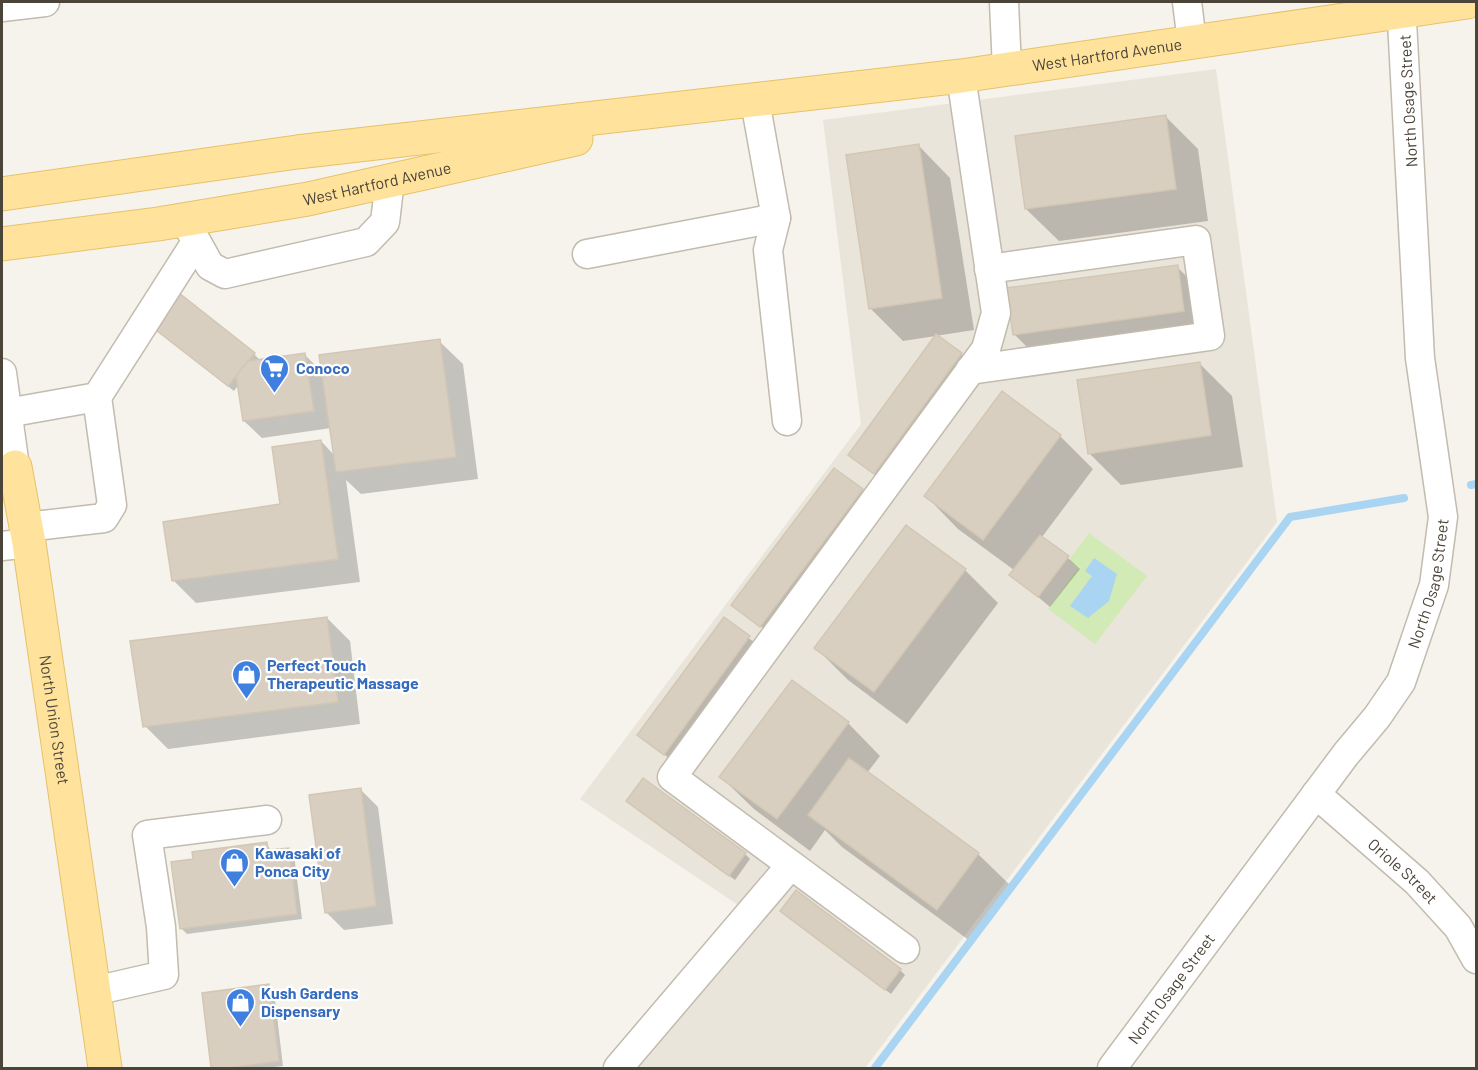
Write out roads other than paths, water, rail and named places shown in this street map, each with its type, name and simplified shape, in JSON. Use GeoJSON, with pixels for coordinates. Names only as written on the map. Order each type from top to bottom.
{"type":"FeatureCollection","features":[{"type":"Feature","properties":{"kind":"main road","name":"West Hartford Avenue"},"geometry":{"type":"LineString","coordinates":[[2,194],[297,152],[961,76],[1192,42],[1402,6],[1467,2]]}},
{"type":"Feature","properties":{"kind":"main road","name":"West Hartford Avenue"},"geometry":{"type":"LineString","coordinates":[[2,244],[190,231],[308,199],[390,180],[752,101]]}},
{"type":"Feature","properties":{"kind":"main road","name":"North Union Street"},"geometry":{"type":"LineString","coordinates":[[15,467],[19,539],[105,1068]]}},
{"type":"Feature","properties":{"kind":"street"},"geometry":{"type":"LineString","coordinates":[[2,7],[45,2]]}},
{"type":"Feature","properties":{"kind":"street"},"geometry":{"type":"LineString","coordinates":[[1004,2],[1007,69]]}},
{"type":"Feature","properties":{"kind":"street"},"geometry":{"type":"LineString","coordinates":[[1187,2],[1192,42]]}},
{"type":"Feature","properties":{"kind":"street","name":"North Osage Street"},"geometry":{"type":"LineString","coordinates":[[1112,1068],[1401,682],[1434,585],[1443,517],[1420,358],[1402,6]]}},
{"type":"Feature","properties":{"kind":"street"},"geometry":{"type":"LineString","coordinates":[[905,949],[672,777],[986,349],[996,313],[961,76]]}},
{"type":"Feature","properties":{"kind":"street"},"geometry":{"type":"LineString","coordinates":[[752,101],[776,218],[768,249],[787,421]]}},
{"type":"Feature","properties":{"kind":"street"},"geometry":{"type":"LineString","coordinates":[[190,231],[210,266],[225,274],[366,242],[385,222],[390,180]]}},
{"type":"Feature","properties":{"kind":"street"},"geometry":{"type":"LineString","coordinates":[[587,254],[776,218]]}},
{"type":"Feature","properties":{"kind":"street"},"geometry":{"type":"LineString","coordinates":[[19,539],[104,518],[112,505],[97,397],[190,231]]}},
{"type":"Feature","properties":{"kind":"street"},"geometry":{"type":"LineString","coordinates":[[970,370],[1210,336],[1196,240],[989,269]]}},
{"type":"Feature","properties":{"kind":"street","name":"North Union Street"},"geometry":{"type":"LineString","coordinates":[[2,373],[15,467]]}},
{"type":"Feature","properties":{"kind":"street"},"geometry":{"type":"LineString","coordinates":[[7,414],[97,397]]}},
{"type":"Feature","properties":{"kind":"street","name":"Oriole Street"},"geometry":{"type":"LineString","coordinates":[[1316,794],[1417,882],[1458,927],[1476,960]]}},
{"type":"Feature","properties":{"kind":"street"},"geometry":{"type":"LineString","coordinates":[[94,991],[164,975],[161,927],[147,835],[267,820]]}},
{"type":"Feature","properties":{"kind":"street"},"geometry":{"type":"LineString","coordinates":[[618,1068],[791,865]]}},
{"type":"Feature","properties":{"kind":"water"},"geometry":{"type":"Polygon","coordinates":[[[1094,558],[1117,574],[1109,601],[1088,618],[1070,606],[1092,576],[1085,571],[1094,558]]]}},
{"type":"Feature","properties":{"kind":"waterway"},"geometry":{"type":"LineString","coordinates":[[1471,485],[1476,484]]}},
{"type":"Feature","properties":{"kind":"waterway"},"geometry":{"type":"LineString","coordinates":[[875,1068],[1290,517],[1404,498]]}},
{"type":"Feature","properties":{"kind":"place","name":"Conoco"},"geometry":{"type":"Point","coordinates":[275,394]}},
{"type":"Feature","properties":{"kind":"place","name":"Perfect Touch Therapeutic Massage"},"geometry":{"type":"Point","coordinates":[246,700]}},
{"type":"Feature","properties":{"kind":"place","name":"Kawasaki of Ponca City"},"geometry":{"type":"Point","coordinates":[234,888]}},
{"type":"Feature","properties":{"kind":"place","name":"Kush Gardens Dispensary"},"geometry":{"type":"Point","coordinates":[240,1028]}}]}
